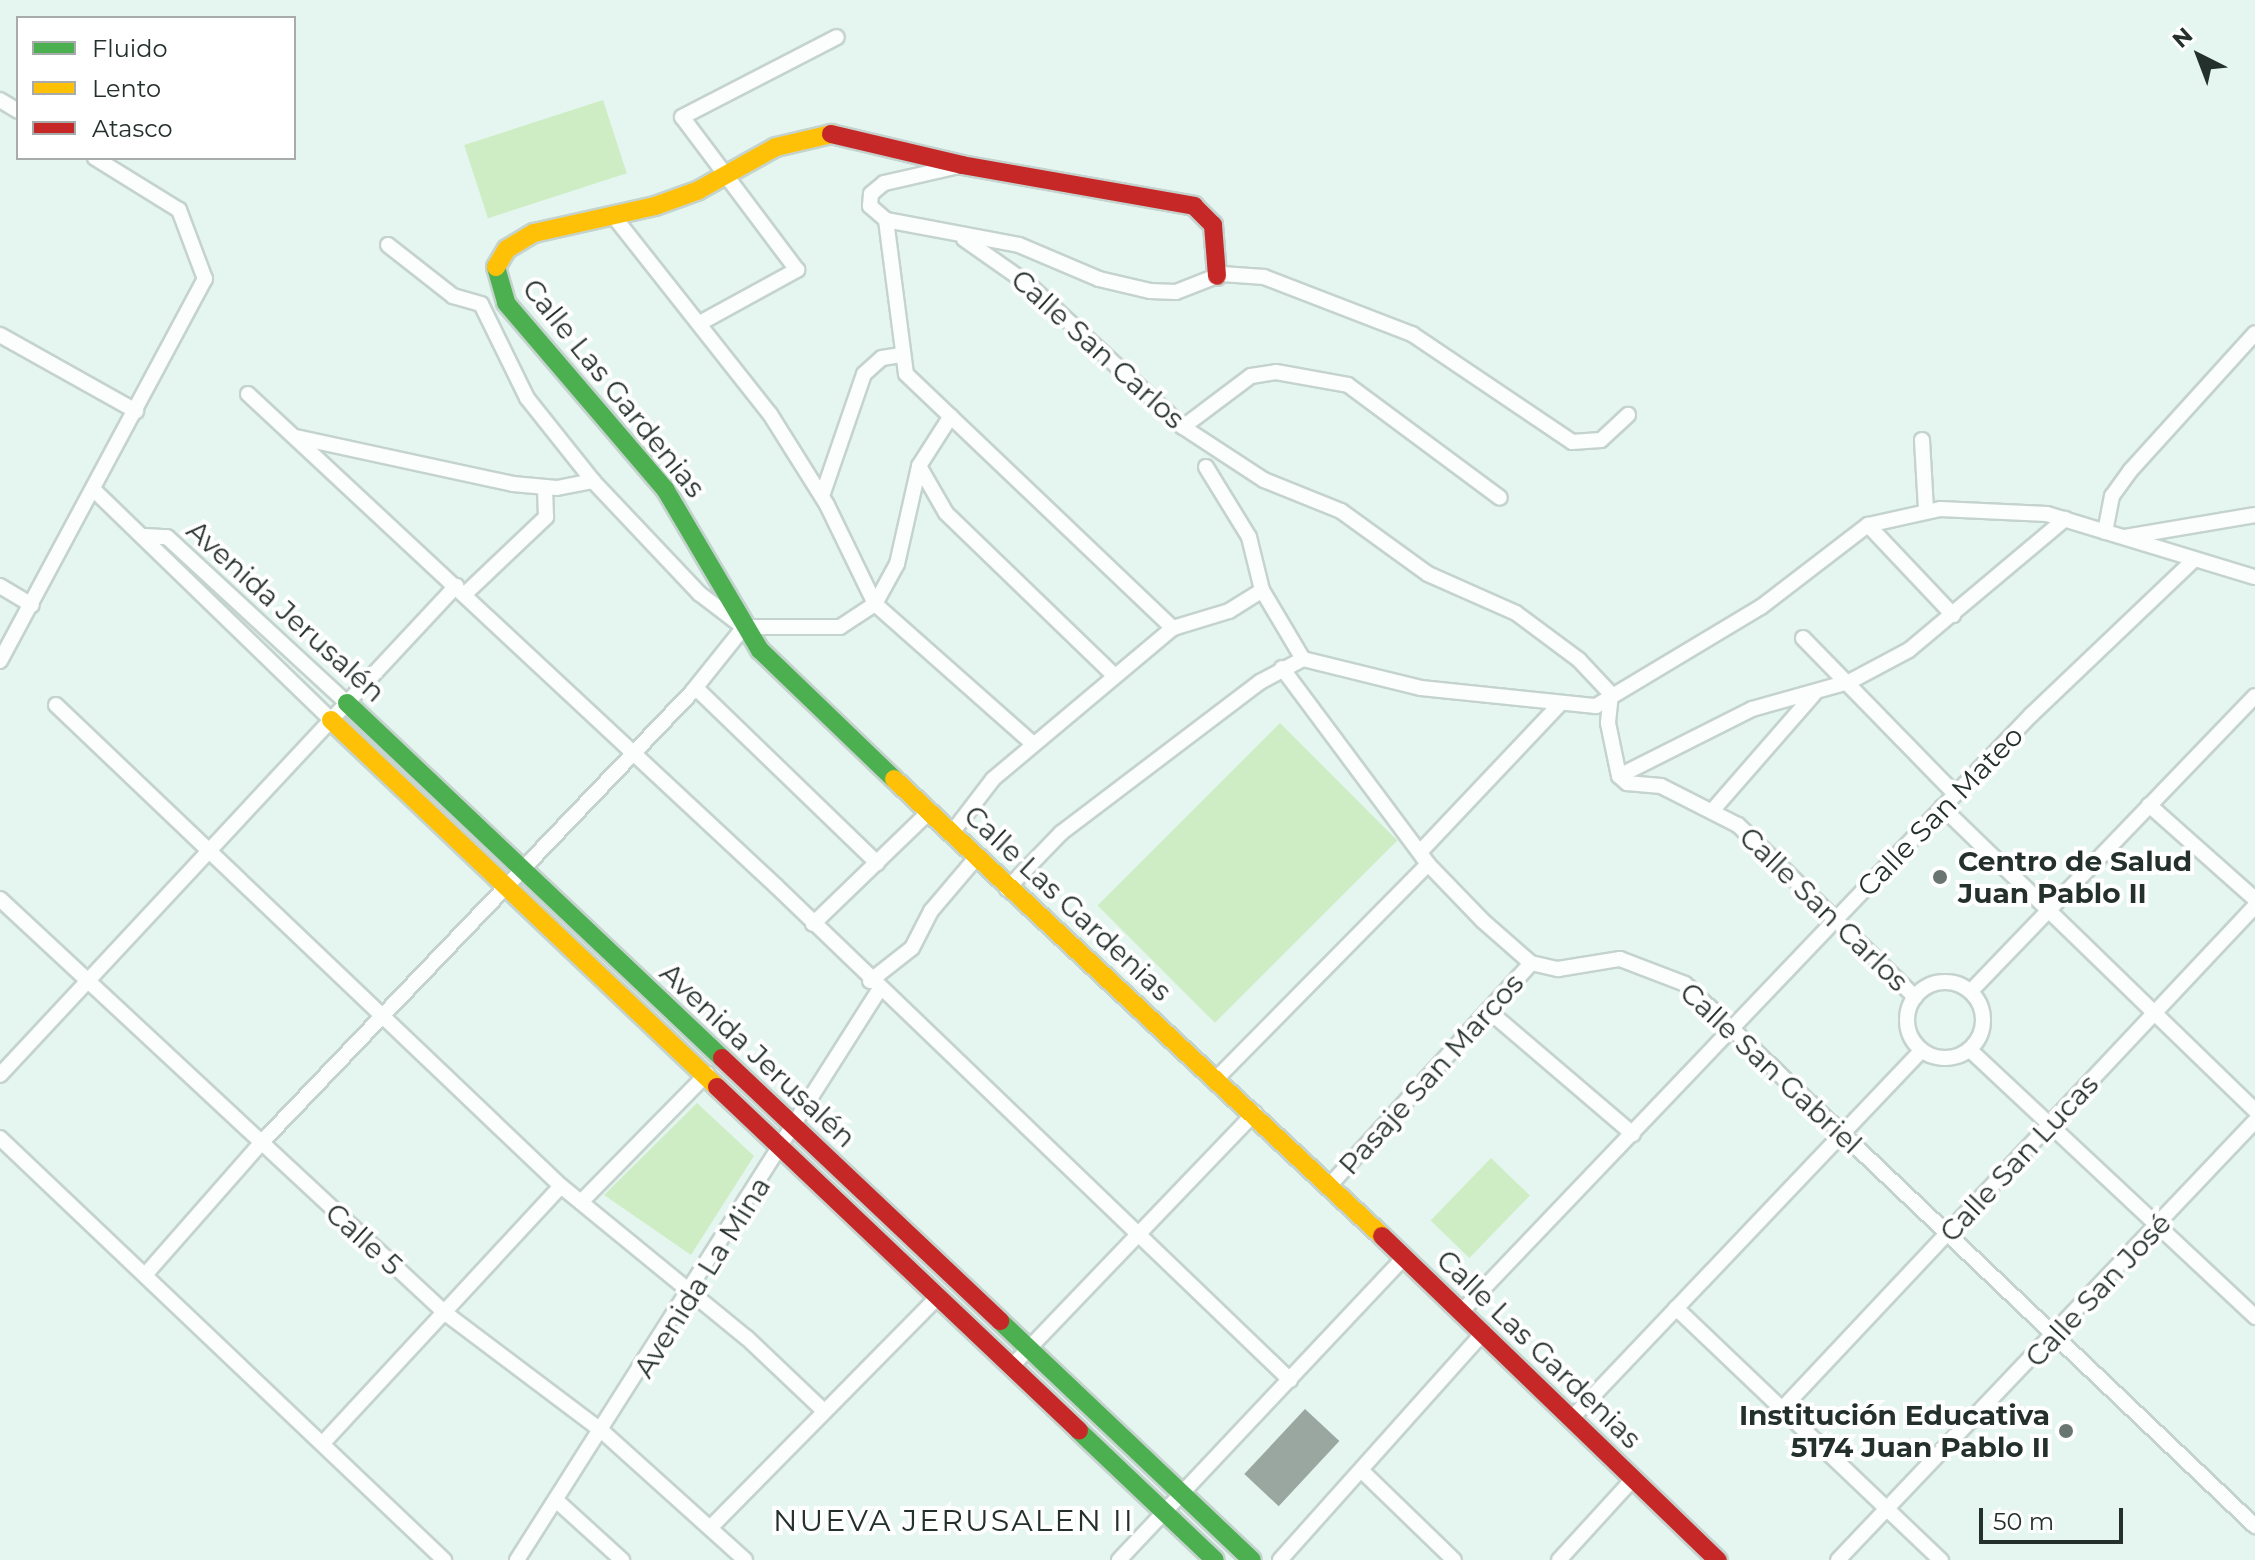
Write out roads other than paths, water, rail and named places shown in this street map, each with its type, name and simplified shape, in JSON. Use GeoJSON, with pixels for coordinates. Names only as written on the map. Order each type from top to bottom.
{"type":"FeatureCollection","features":[{"type":"Feature","properties":{"kind":"street"},"geometry":{"type":"LineString","coordinates":[[700,323],[797,270],[722,175],[682,117],[837,37]]}},
{"type":"Feature","properties":{"kind":"street"},"geometry":{"type":"LineString","coordinates":[[1032,743],[875,604],[822,496],[770,414],[615,218],[697,191],[776,147],[840,132],[962,165],[1194,206],[1213,225],[1217,276]]}},
{"type":"Feature","properties":{"kind":"street"},"geometry":{"type":"LineString","coordinates":[[0,661],[95,491],[205,279],[179,210],[98,160]]}},
{"type":"Feature","properties":{"kind":"street"},"geometry":{"type":"LineString","coordinates":[[962,165],[884,183],[871,194],[870,206],[886,220],[964,239],[1019,245],[1099,279],[1150,291],[1176,292],[1217,276],[1242,271],[1264,277],[1412,334],[1572,442],[1601,440],[1628,415]]}},
{"type":"Feature","properties":{"kind":"street","name":"Calle Las Gardenias"},"geometry":{"type":"LineString","coordinates":[[615,218],[534,233],[496,260],[496,285],[665,489],[744,627],[782,673],[1007,889],[1218,1077],[1718,1560]]}},
{"type":"Feature","properties":{"kind":"street"},"geometry":{"type":"LineString","coordinates":[[886,220],[901,355],[906,374],[1173,628]]}},
{"type":"Feature","properties":{"kind":"street","name":"Calle San Carlos"},"geometry":{"type":"LineString","coordinates":[[964,239],[1028,284],[1183,427],[1264,480],[1341,511],[1428,574],[1516,613],[1599,677],[1611,694]]}},
{"type":"Feature","properties":{"kind":"street"},"geometry":{"type":"LineString","coordinates":[[388,245],[453,296],[481,304],[527,398],[593,481],[700,594],[744,627],[840,627],[875,604],[897,564],[919,466],[951,416]]}},
{"type":"Feature","properties":{"kind":"street"},"geometry":{"type":"LineString","coordinates":[[481,304],[496,285]]}},
{"type":"Feature","properties":{"kind":"street"},"geometry":{"type":"LineString","coordinates":[[2105,532],[2112,496],[2130,471],[2255,333]]}},
{"type":"Feature","properties":{"kind":"street"},"geometry":{"type":"LineString","coordinates":[[0,335],[136,411]]}},
{"type":"Feature","properties":{"kind":"street"},"geometry":{"type":"LineString","coordinates":[[822,496],[864,374],[882,358],[901,355]]}},
{"type":"Feature","properties":{"kind":"street"},"geometry":{"type":"LineString","coordinates":[[1183,427],[1251,376],[1276,372],[1348,385],[1500,498]]}},
{"type":"Feature","properties":{"kind":"street"},"geometry":{"type":"LineString","coordinates":[[248,394],[461,590],[1290,1380]]}},
{"type":"Feature","properties":{"kind":"street"},"geometry":{"type":"LineString","coordinates":[[295,437],[545,487],[593,481]]}},
{"type":"Feature","properties":{"kind":"street"},"geometry":{"type":"LineString","coordinates":[[1922,440],[1926,510]]}},
{"type":"Feature","properties":{"kind":"street"},"geometry":{"type":"LineString","coordinates":[[919,466],[946,513],[1114,675]]}},
{"type":"Feature","properties":{"kind":"street"},"geometry":{"type":"LineString","coordinates":[[1206,467],[1249,537],[1262,590],[1303,659]]}},
{"type":"Feature","properties":{"kind":"street"},"geometry":{"type":"LineString","coordinates":[[0,1075],[347,703],[461,590],[546,517],[545,487]]}},
{"type":"Feature","properties":{"kind":"street"},"geometry":{"type":"LineString","coordinates":[[95,491],[145,536]]}},
{"type":"Feature","properties":{"kind":"street"},"geometry":{"type":"LineString","coordinates":[[1007,889],[1061,833],[1282,668],[1303,659],[1421,688],[1596,706],[1611,694],[1761,607],[1868,525],[1926,510],[2012,510],[2065,519],[2255,577]]}},
{"type":"Feature","properties":{"kind":"street"},"geometry":{"type":"LineString","coordinates":[[2121,538],[2255,515]]}},
{"type":"Feature","properties":{"kind":"street"},"geometry":{"type":"LineString","coordinates":[[1611,694],[1608,723],[1619,776],[1752,709],[1849,682],[1909,650],[2065,519]]}},
{"type":"Feature","properties":{"kind":"street"},"geometry":{"type":"LineString","coordinates":[[1868,525],[1953,615]]}},
{"type":"Feature","properties":{"kind":"street","name":"Avenida Jerusalén"},"geometry":{"type":"LineString","coordinates":[[1215,1560],[707,1074],[153,553],[145,536],[167,537],[347,703],[1252,1560]]}},
{"type":"Feature","properties":{"kind":"street","name":"Calle San Mateo"},"geometry":{"type":"LineString","coordinates":[[1462,1311],[1735,1028],[1942,807],[2194,560]]}},
{"type":"Feature","properties":{"kind":"street"},"geometry":{"type":"LineString","coordinates":[[0,586],[32,605]]}},
{"type":"Feature","properties":{"kind":"street"},"geometry":{"type":"LineString","coordinates":[[951,834],[969,803],[1032,743],[1173,628],[1229,611],[1262,590]]}},
{"type":"Feature","properties":{"kind":"street"},"geometry":{"type":"LineString","coordinates":[[145,1275],[260,1144],[696,688],[744,627]]}},
{"type":"Feature","properties":{"kind":"street"},"geometry":{"type":"LineString","coordinates":[[1803,638],[1955,794]]}},
{"type":"Feature","properties":{"kind":"street"},"geometry":{"type":"LineString","coordinates":[[1282,668],[1424,858],[1531,963]]}},
{"type":"Feature","properties":{"kind":"street"},"geometry":{"type":"LineString","coordinates":[[696,688],[877,863]]}},
{"type":"Feature","properties":{"kind":"street"},"geometry":{"type":"LineString","coordinates":[[1712,811],[1814,694]]}},
{"type":"Feature","properties":{"kind":"street"},"geometry":{"type":"LineString","coordinates":[[1971,991],[2255,696]]}},
{"type":"Feature","properties":{"kind":"street"},"geometry":{"type":"LineString","coordinates":[[1218,1077],[1424,858],[1560,704]]}},
{"type":"Feature","properties":{"kind":"street"},"geometry":{"type":"LineString","coordinates":[[56,705],[384,1014],[561,1186],[693,1291],[824,1411]]}},
{"type":"Feature","properties":{"kind":"street","name":"Calle San Carlos"},"geometry":{"type":"LineString","coordinates":[[1619,776],[1627,783],[1661,786],[1712,811],[1756,839],[1839,917],[1915,997]]}},
{"type":"Feature","properties":{"kind":"street"},"geometry":{"type":"LineString","coordinates":[[2149,805],[2255,899]]}},
{"type":"Feature","properties":{"kind":"street"},"geometry":{"type":"LineString","coordinates":[[1942,807],[2255,1110]]}},
{"type":"Feature","properties":{"kind":"street"},"geometry":{"type":"LineString","coordinates":[[813,924],[929,812]]}},
{"type":"Feature","properties":{"kind":"street"},"geometry":{"type":"LineString","coordinates":[[875,985],[912,948],[931,911],[976,858]]}},
{"type":"Feature","properties":{"kind":"street","name":"Calle 5"},"geometry":{"type":"LineString","coordinates":[[0,899],[444,1312],[603,1432],[745,1560]]}},
{"type":"Feature","properties":{"kind":"street","name":"Calle San Lucas"},"geometry":{"type":"LineString","coordinates":[[1782,1409],[2255,906]]}},
{"type":"Feature","properties":{"kind":"street","name":"Calle San Gabriel"},"geometry":{"type":"LineString","coordinates":[[1531,963],[1558,969],[1620,959],[1649,967],[1685,984],[1735,1028],[2054,1338],[2255,1526]]}},
{"type":"Feature","properties":{"kind":"street","name":"Pasaje San Marcos"},"geometry":{"type":"LineString","coordinates":[[1330,1185],[1490,1012],[1531,963]]}},
{"type":"Feature","properties":{"kind":"street"},"geometry":{"type":"LineString","coordinates":[[1942,982],[1971,991],[1983,1027],[1970,1050],[1946,1059],[1921,1051],[1907,1025],[1915,997],[1942,982]]}},
{"type":"Feature","properties":{"kind":"street","name":"Avenida La Mina"},"geometry":{"type":"LineString","coordinates":[[517,1560],[603,1432],[784,1148],[875,985]]}},
{"type":"Feature","properties":{"kind":"street"},"geometry":{"type":"LineString","coordinates":[[1490,1012],[1633,1134]]}},
{"type":"Feature","properties":{"kind":"street"},"geometry":{"type":"LineString","coordinates":[[1970,1050],[2255,1317]]}},
{"type":"Feature","properties":{"kind":"street"},"geometry":{"type":"LineString","coordinates":[[1570,1420],[1921,1051]]}},
{"type":"Feature","properties":{"kind":"street"},"geometry":{"type":"LineString","coordinates":[[581,1202],[707,1074]]}},
{"type":"Feature","properties":{"kind":"street"},"geometry":{"type":"LineString","coordinates":[[1011,1367],[1255,1113]]}},
{"type":"Feature","properties":{"kind":"street","name":"Calle San José"},"geometry":{"type":"LineString","coordinates":[[1838,1560],[2054,1338],[2255,1121]]}},
{"type":"Feature","properties":{"kind":"street"},"geometry":{"type":"LineString","coordinates":[[0,1138],[444,1560]]}},
{"type":"Feature","properties":{"kind":"street"},"geometry":{"type":"LineString","coordinates":[[323,1443],[561,1186]]}},
{"type":"Feature","properties":{"kind":"street"},"geometry":{"type":"LineString","coordinates":[[1119,1560],[1405,1257]]}},
{"type":"Feature","properties":{"kind":"street"},"geometry":{"type":"LineString","coordinates":[[711,1527],[938,1297]]}},
{"type":"Feature","properties":{"kind":"street"},"geometry":{"type":"LineString","coordinates":[[1676,1308],[1941,1560]]}},
{"type":"Feature","properties":{"kind":"street"},"geometry":{"type":"LineString","coordinates":[[1280,1560],[1483,1333]]}},
{"type":"Feature","properties":{"kind":"street"},"geometry":{"type":"LineString","coordinates":[[1362,1471],[1454,1560]]}},
{"type":"Feature","properties":{"kind":"street"},"geometry":{"type":"LineString","coordinates":[[1559,1560],[1633,1479]]}},
{"type":"Feature","properties":{"kind":"street"},"geometry":{"type":"LineString","coordinates":[[557,1501],[622,1560]]}},
{"type":"Feature","properties":{"kind":"place","name":"Centro de Salud Juan Pablo II"},"geometry":{"type":"Point","coordinates":[1940,877]}},
{"type":"Feature","properties":{"kind":"place","name":"Institución Educativa 5174 Juan Pablo II"},"geometry":{"type":"Point","coordinates":[2066,1431]}},
{"type":"Feature","properties":{"kind":"district","name":"NUEVA JERUSALEN II"},"geometry":{"type":"Point","coordinates":[954,1521]}}]}
